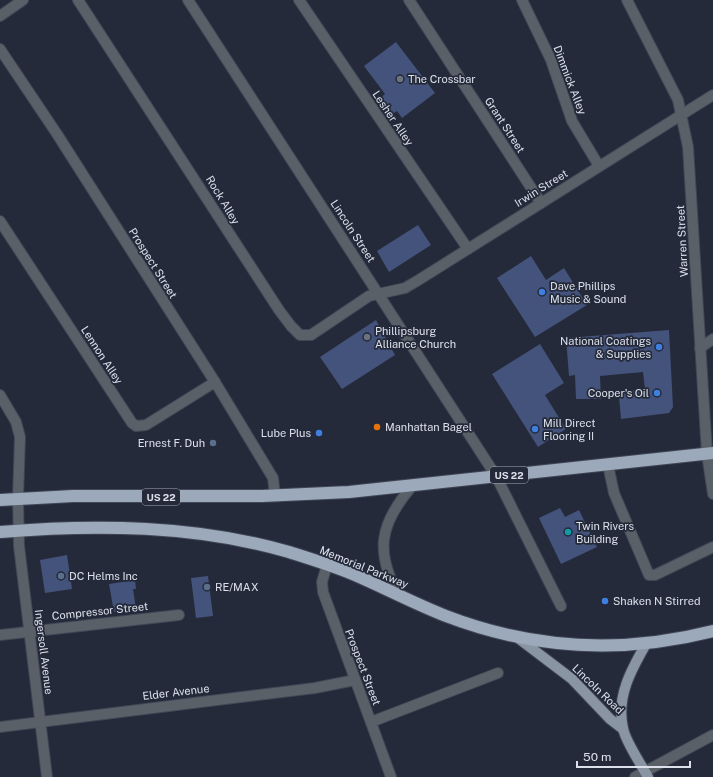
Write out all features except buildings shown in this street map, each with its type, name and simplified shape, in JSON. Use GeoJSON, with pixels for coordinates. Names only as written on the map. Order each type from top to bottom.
{"type":"FeatureCollection","features":[{"type":"Feature","properties":{"kind":"highway","name":"US 22"},"geometry":{"type":"LineString","coordinates":[[0,500],[73,496],[276,496],[349,492],[710,454]]}},
{"type":"Feature","properties":{"kind":"highway","name":"Memorial Parkway"},"geometry":{"type":"LineString","coordinates":[[0,532],[128,529],[185,532],[266,547],[327,565],[464,623],[518,638],[585,646],[646,644],[713,631]]}},
{"type":"Feature","properties":{"kind":"main road","name":"Lincoln Road"},"geometry":{"type":"LineString","coordinates":[[518,638],[572,679],[610,719],[623,729]]}},
{"type":"Feature","properties":{"kind":"main road","name":"Lincoln Road"},"geometry":{"type":"LineString","coordinates":[[646,644],[630,672],[624,689],[622,707],[623,729],[646,774]]}},
{"type":"Feature","properties":{"kind":"street"},"geometry":{"type":"LineString","coordinates":[[0,16],[23,0]]}},
{"type":"Feature","properties":{"kind":"street","name":"Rock Alley"},"geometry":{"type":"LineString","coordinates":[[78,0],[198,182],[235,243],[291,326],[300,335],[311,335],[369,296],[379,294]]}},
{"type":"Feature","properties":{"kind":"street","name":"Lincoln Street"},"geometry":{"type":"LineString","coordinates":[[188,0],[496,476],[561,606]]}},
{"type":"Feature","properties":{"kind":"street","name":"Lesher Alley"},"geometry":{"type":"LineString","coordinates":[[299,0],[468,249]]}},
{"type":"Feature","properties":{"kind":"street","name":"Grant Street"},"geometry":{"type":"LineString","coordinates":[[409,0],[541,203]]}},
{"type":"Feature","properties":{"kind":"street","name":"Dimmick Alley"},"geometry":{"type":"LineString","coordinates":[[522,0],[551,60],[572,121],[599,166]]}},
{"type":"Feature","properties":{"kind":"street","name":"Warren Street"},"geometry":{"type":"LineString","coordinates":[[627,0],[678,100],[682,115],[690,174],[700,348],[713,494]]}},
{"type":"Feature","properties":{"kind":"street","name":"Prospect Street"},"geometry":{"type":"LineString","coordinates":[[0,49],[57,134],[215,382],[273,478],[276,496]]}},
{"type":"Feature","properties":{"kind":"street","name":"Irwin Street"},"geometry":{"type":"LineString","coordinates":[[379,294],[405,288],[713,95]]}},
{"type":"Feature","properties":{"kind":"street","name":"Lennon Alley"},"geometry":{"type":"LineString","coordinates":[[0,221],[132,423],[136,426],[146,425],[215,382]]}},
{"type":"Feature","properties":{"kind":"street"},"geometry":{"type":"LineString","coordinates":[[700,348],[713,339]]}},
{"type":"Feature","properties":{"kind":"street","name":"Ingersoll Avenue"},"geometry":{"type":"LineString","coordinates":[[0,395],[16,422],[20,437],[18,531],[47,777]]}},
{"type":"Feature","properties":{"kind":"street"},"geometry":{"type":"LineString","coordinates":[[608,465],[614,493],[649,575],[655,575],[713,547]]}},
{"type":"Feature","properties":{"kind":"street"},"geometry":{"type":"LineString","coordinates":[[400,596],[387,570],[384,553],[385,534],[394,508],[413,485]]}},
{"type":"Feature","properties":{"kind":"street","name":"Prospect Street"},"geometry":{"type":"LineString","coordinates":[[327,565],[322,582],[323,592],[392,777]]}},
{"type":"Feature","properties":{"kind":"street","name":"Compressor Street"},"geometry":{"type":"LineString","coordinates":[[0,635],[179,615]]}},
{"type":"Feature","properties":{"kind":"street"},"geometry":{"type":"LineString","coordinates":[[371,722],[498,673]]}},
{"type":"Feature","properties":{"kind":"street","name":"Elder Avenue"},"geometry":{"type":"LineString","coordinates":[[0,727],[315,688],[355,680]]}},
{"type":"Feature","properties":{"kind":"street"},"geometry":{"type":"LineString","coordinates":[[636,777],[646,774],[713,735]]}},
{"type":"Feature","properties":{"kind":"place","name":"The Crossbar"},"geometry":{"type":"Point","coordinates":[400,79]}},
{"type":"Feature","properties":{"kind":"place","name":"Dave Phillips Music & Sound"},"geometry":{"type":"Point","coordinates":[542,292]}},
{"type":"Feature","properties":{"kind":"place","name":"Phillipsburg Alliance Church"},"geometry":{"type":"Point","coordinates":[367,337]}},
{"type":"Feature","properties":{"kind":"place","name":"National Coatings & Supplies"},"geometry":{"type":"Point","coordinates":[659,347]}},
{"type":"Feature","properties":{"kind":"place","name":"Cooper's Oil"},"geometry":{"type":"Point","coordinates":[657,393]}},
{"type":"Feature","properties":{"kind":"place","name":"Manhattan Bagel"},"geometry":{"type":"Point","coordinates":[377,427]}},
{"type":"Feature","properties":{"kind":"place","name":"Mill Direct Flooring II"},"geometry":{"type":"Point","coordinates":[535,429]}},
{"type":"Feature","properties":{"kind":"place","name":"Lube Plus"},"geometry":{"type":"Point","coordinates":[319,433]}},
{"type":"Feature","properties":{"kind":"place","name":"Ernest F. Duh"},"geometry":{"type":"Point","coordinates":[213,443]}},
{"type":"Feature","properties":{"kind":"place","name":"Twin Rivers Building"},"geometry":{"type":"Point","coordinates":[568,532]}},
{"type":"Feature","properties":{"kind":"place","name":"DC Helms Inc"},"geometry":{"type":"Point","coordinates":[61,576]}},
{"type":"Feature","properties":{"kind":"place","name":"RE/MAX"},"geometry":{"type":"Point","coordinates":[207,587]}},
{"type":"Feature","properties":{"kind":"place","name":"Shaken N Stirred"},"geometry":{"type":"Point","coordinates":[605,601]}}]}
